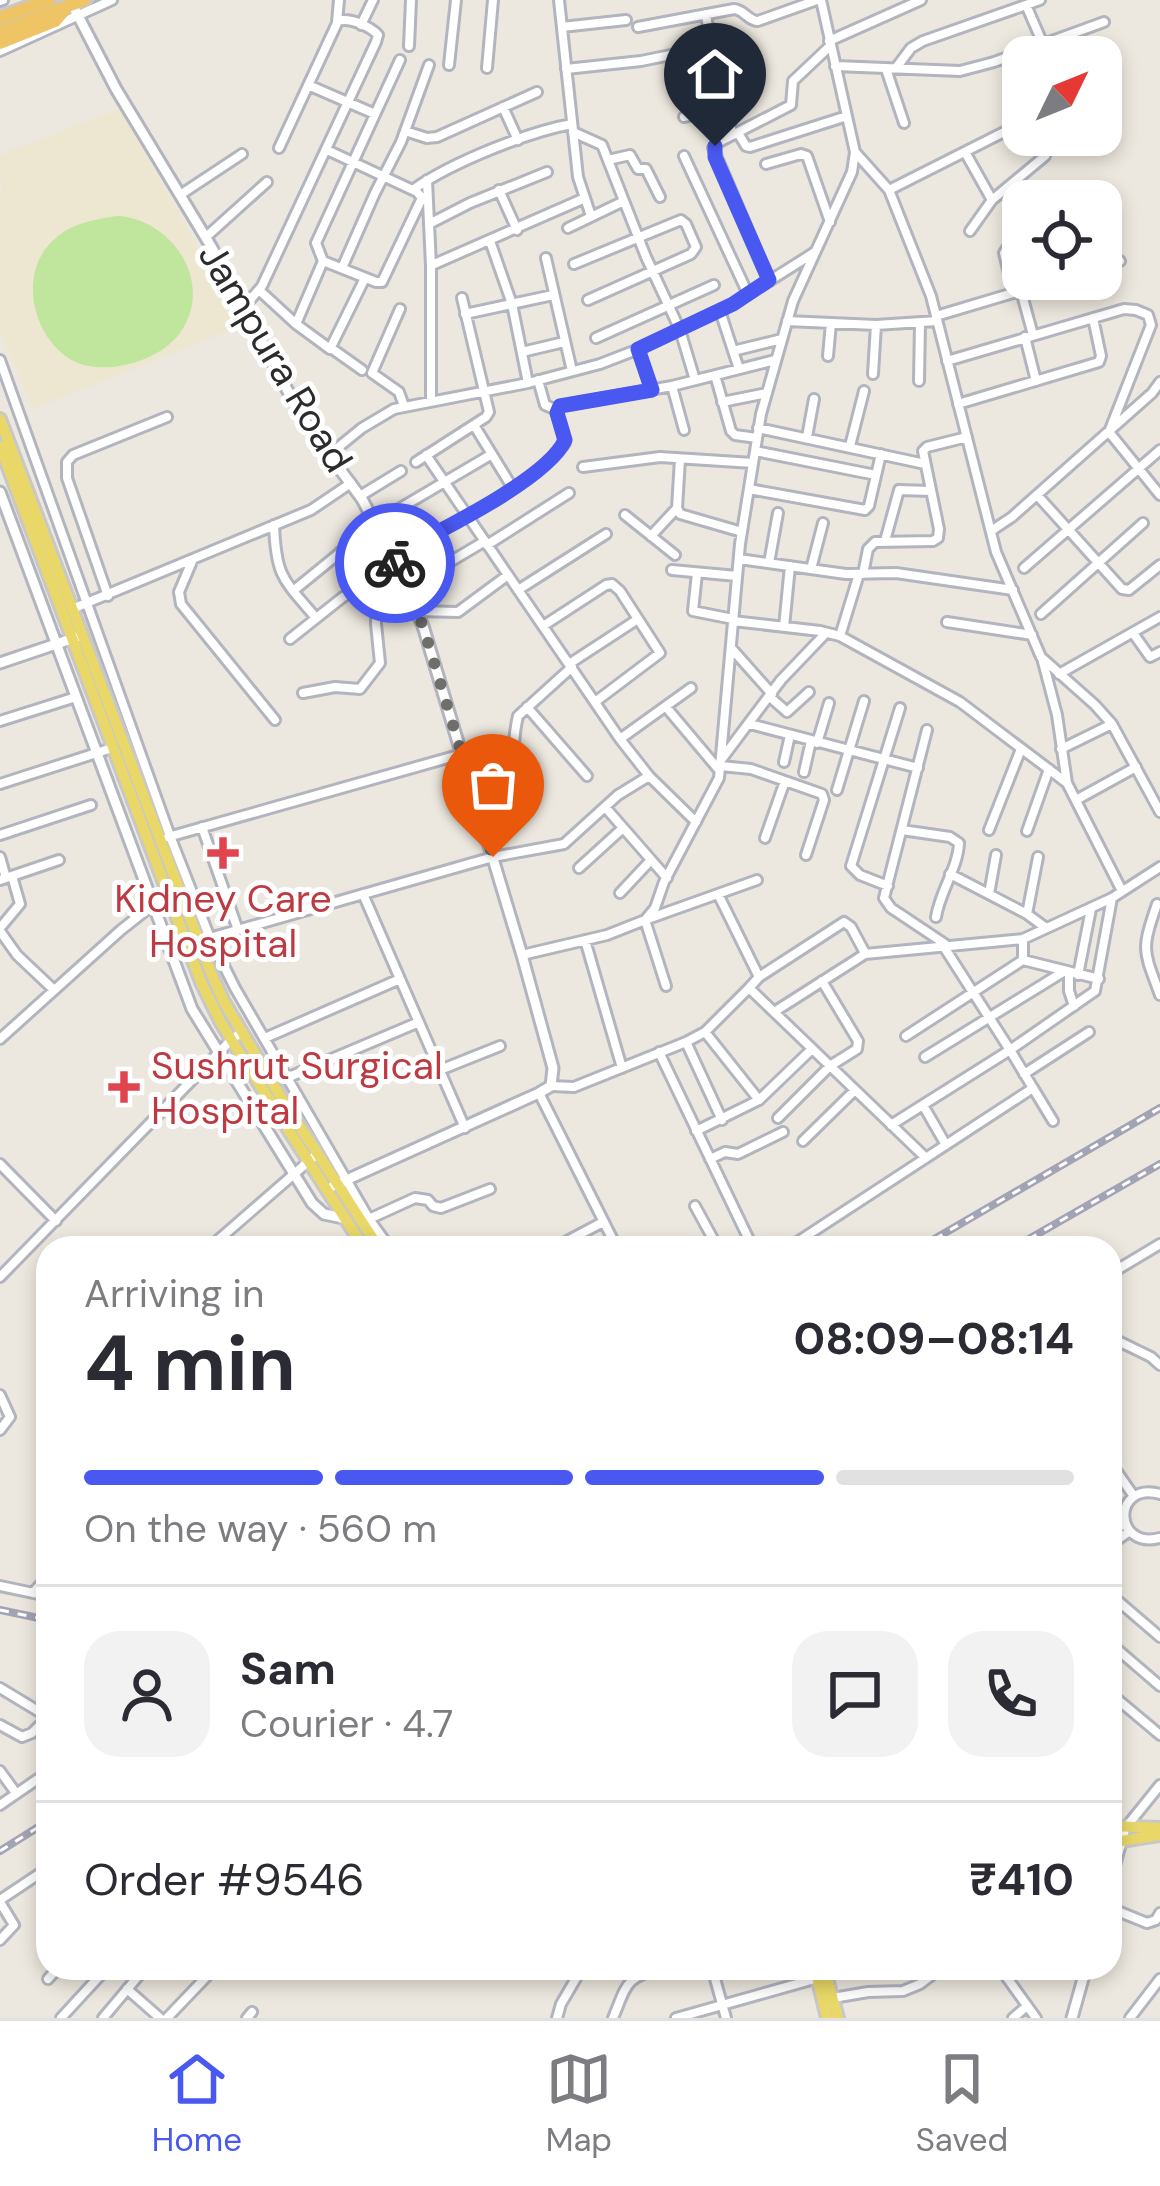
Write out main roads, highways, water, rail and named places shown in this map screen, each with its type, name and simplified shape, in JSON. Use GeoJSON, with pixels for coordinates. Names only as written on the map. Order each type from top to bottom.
{"type":"FeatureCollection","features":[{"type":"Feature","properties":{"kind":"highway"},"geometry":{"type":"LineString","coordinates":[[0,14],[30,0]]}},
{"type":"Feature","properties":{"kind":"highway"},"geometry":{"type":"LineString","coordinates":[[0,14],[49,0]]}},
{"type":"Feature","properties":{"kind":"highway"},"geometry":{"type":"LineString","coordinates":[[0,32],[75,6]]}},
{"type":"Feature","properties":{"kind":"highway"},"geometry":{"type":"LineString","coordinates":[[0,47],[56,21],[75,6]]}},
{"type":"Feature","properties":{"kind":"main road"},"geometry":{"type":"LineString","coordinates":[[0,419],[72,609],[112,748],[201,982],[231,1040],[371,1236]]}},
{"type":"Feature","properties":{"kind":"main road"},"geometry":{"type":"LineString","coordinates":[[0,446],[165,837],[178,885],[204,939],[224,1002],[313,1158]]}},
{"type":"Feature","properties":{"kind":"main road"},"geometry":{"type":"LineString","coordinates":[[336,1184],[343,1218],[354,1236]]}},
{"type":"Feature","properties":{"kind":"main road"},"geometry":{"type":"LineString","coordinates":[[1122,1836],[1160,1832]]}},
{"type":"Feature","properties":{"kind":"main road"},"geometry":{"type":"LineString","coordinates":[[820,1980],[827,2018]]}},
{"type":"Feature","properties":{"kind":"main road"},"geometry":{"type":"LineString","coordinates":[[823,1980],[838,2018]]}},
{"type":"Feature","properties":{"kind":"railway"},"geometry":{"type":"LineString","coordinates":[[940,1236],[1160,1108]]}},
{"type":"Feature","properties":{"kind":"railway"},"geometry":{"type":"LineString","coordinates":[[1034,1236],[1160,1164]]}},
{"type":"Feature","properties":{"kind":"railway"},"geometry":{"type":"LineString","coordinates":[[0,1610],[36,1618]]}},
{"type":"Feature","properties":{"kind":"railway"},"geometry":{"type":"LineString","coordinates":[[0,1851],[36,1828]]}},
{"type":"Feature","properties":{"kind":"place","name":"Kidney Care Hospital"},"geometry":{"type":"Point","coordinates":[223,853]}},
{"type":"Feature","properties":{"kind":"place","name":"Sushrut Surgical Hospital"},"geometry":{"type":"Point","coordinates":[124,1087]}}]}
